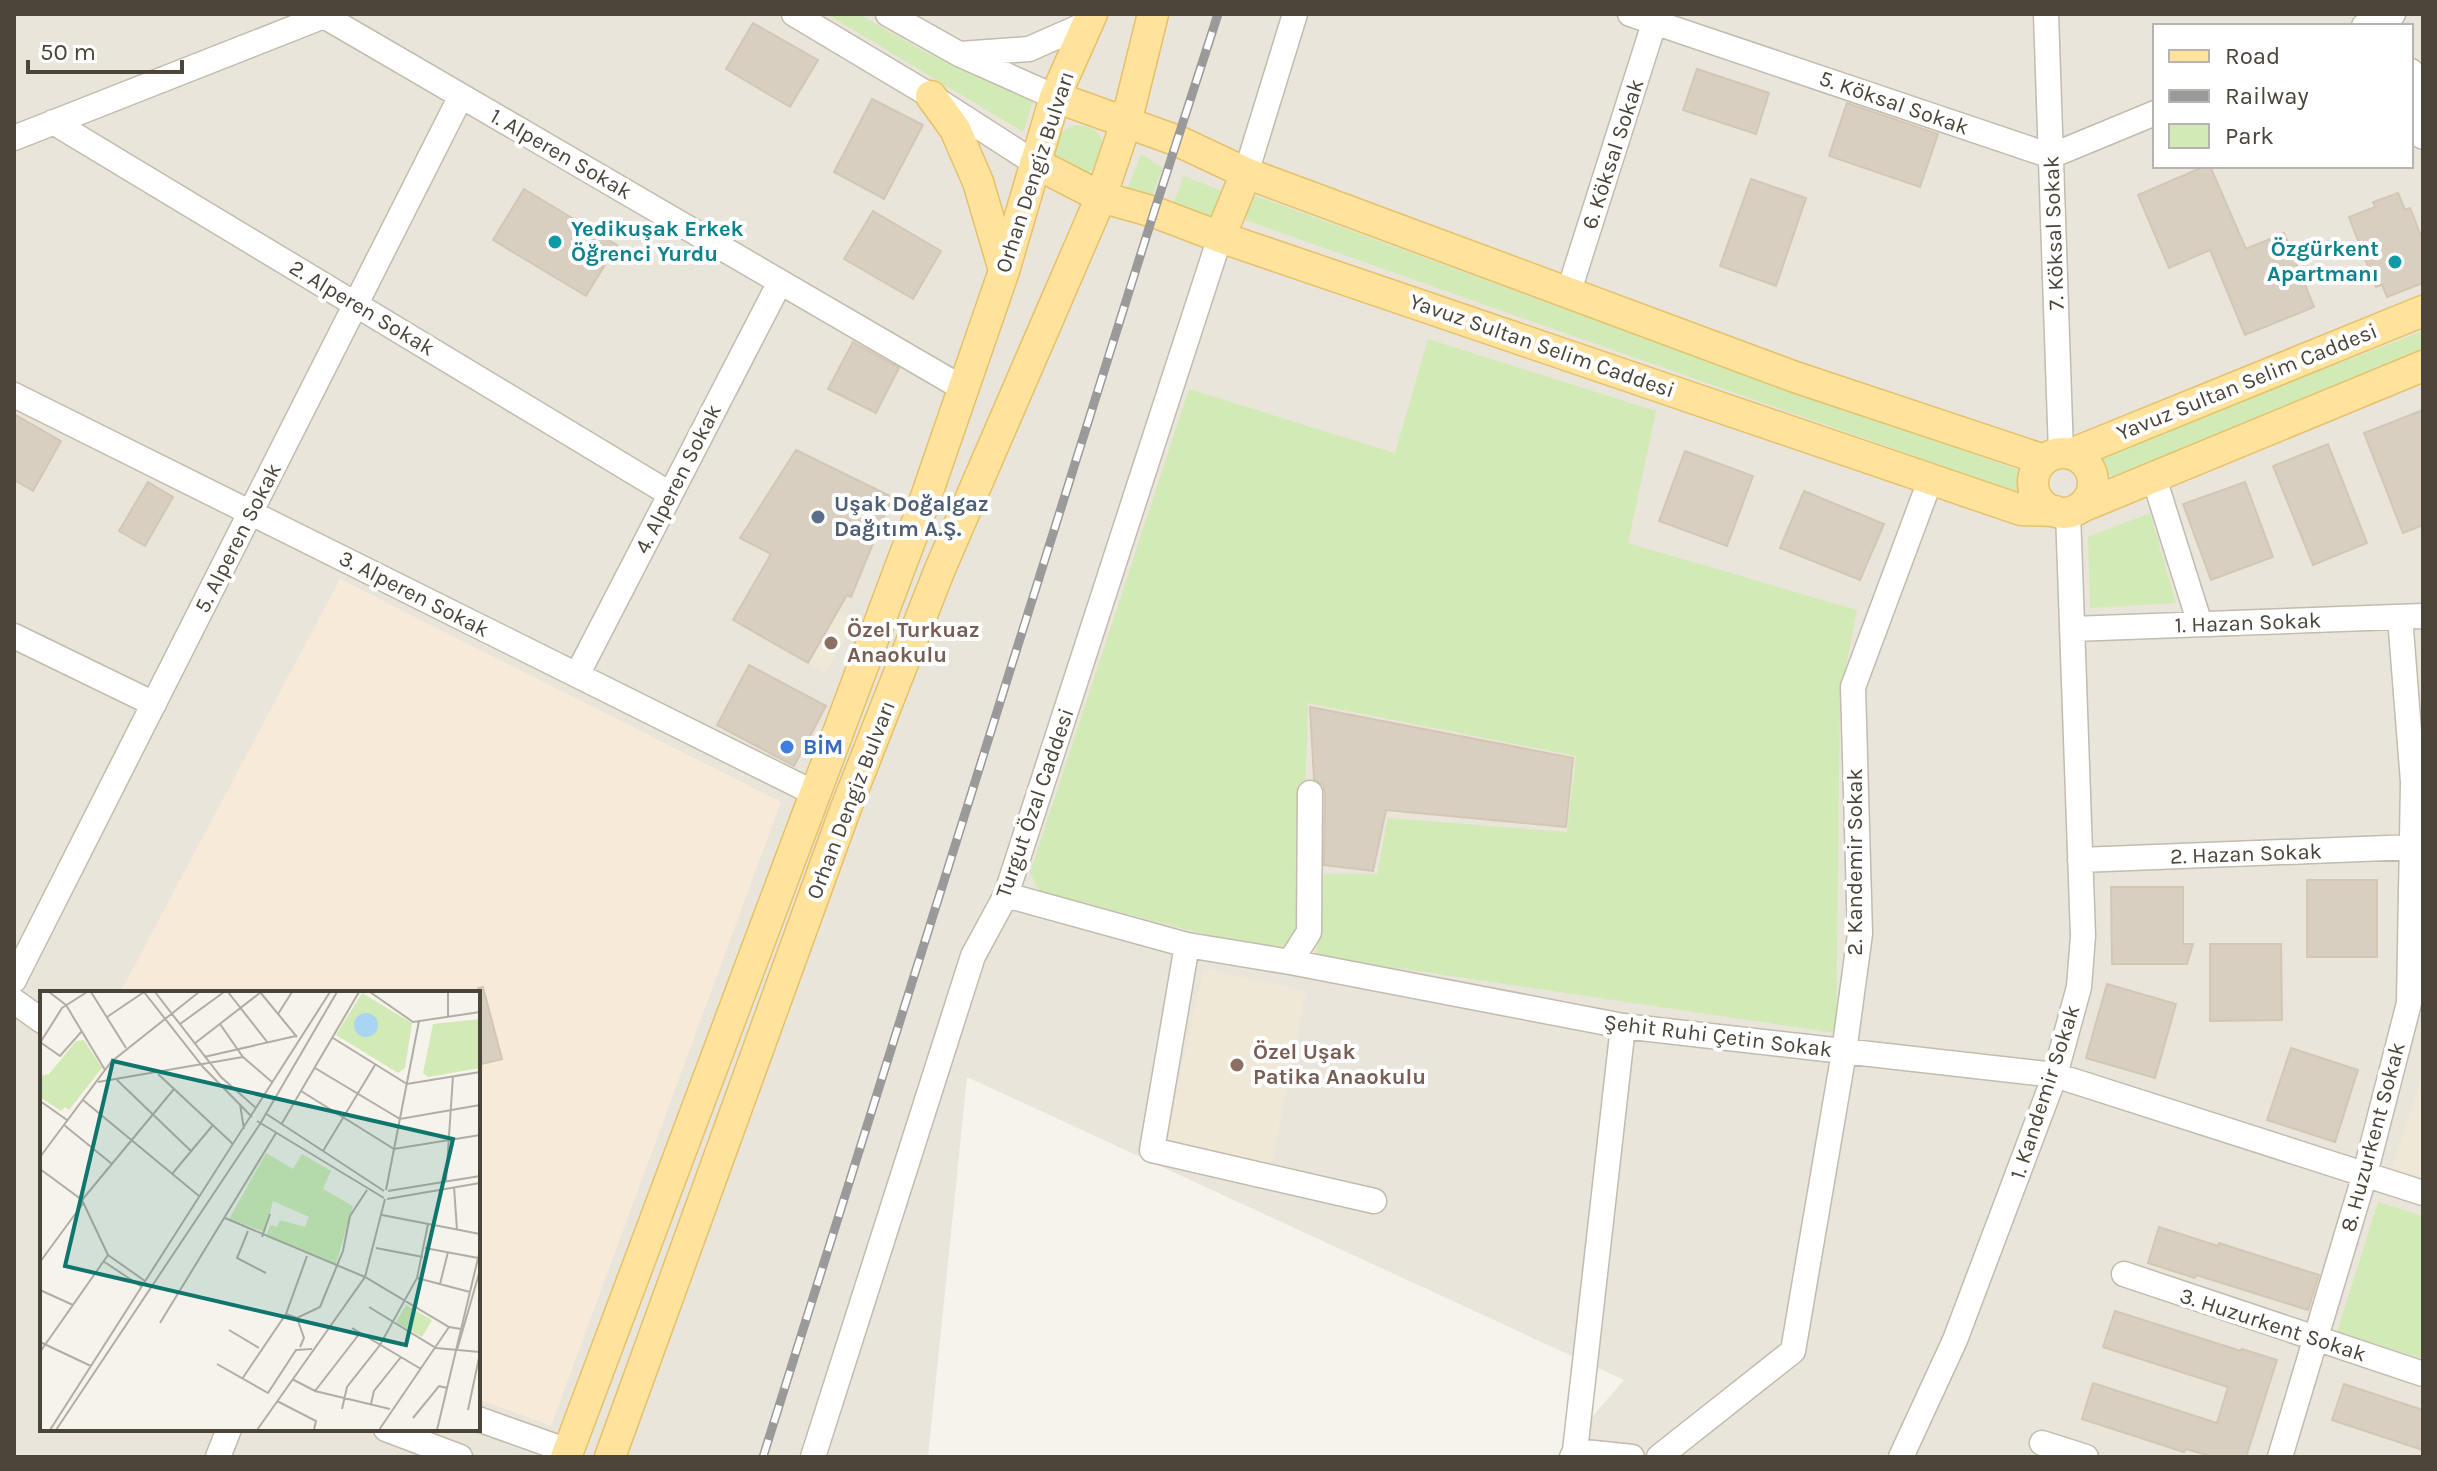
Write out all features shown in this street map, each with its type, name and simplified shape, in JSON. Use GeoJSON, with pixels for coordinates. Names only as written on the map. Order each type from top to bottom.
{"type":"FeatureCollection","features":[{"type":"Feature","properties":{"kind":"main road","name":"Orhan Dengiz Bulvarı"},"geometry":{"type":"LineString","coordinates":[[610,1457],[856,784],[940,569],[1101,197],[1126,123],[1153,14]]}},
{"type":"Feature","properties":{"kind":"main road","name":"Orhan Dengiz Bulvarı"},"geometry":{"type":"LineString","coordinates":[[567,1454],[919,517],[1004,271],[1055,97],[1090,18]]}},
{"type":"Feature","properties":{"kind":"main road"},"geometry":{"type":"LineString","coordinates":[[931,96],[955,129],[978,182],[1004,271]]}},
{"type":"Feature","properties":{"kind":"main road"},"geometry":{"type":"LineString","coordinates":[[1055,97],[1178,141],[1246,173],[1795,377],[2059,456],[2080,458],[2087,464],[2093,483],[2091,493],[2067,510],[2047,507],[2035,494],[2034,476],[2059,456]]}},
{"type":"Feature","properties":{"kind":"main road","name":"Yavuz Sultan Selim Caddesi"},"geometry":{"type":"LineString","coordinates":[[1035,163],[1101,197],[1154,212],[2021,510],[2067,510],[2154,478],[2423,366]]}},
{"type":"Feature","properties":{"kind":"main road"},"geometry":{"type":"LineString","coordinates":[[1220,237],[1246,173]]}},
{"type":"Feature","properties":{"kind":"main road","name":"Yavuz Sultan Selim Caddesi"},"geometry":{"type":"LineString","coordinates":[[2059,456],[2423,311]]}},
{"type":"Feature","properties":{"kind":"street"},"geometry":{"type":"LineString","coordinates":[[794,14],[1035,163]]}},
{"type":"Feature","properties":{"kind":"street"},"geometry":{"type":"LineString","coordinates":[[888,14],[959,54],[1055,97]]}},
{"type":"Feature","properties":{"kind":"street"},"geometry":{"type":"LineString","coordinates":[[1246,173],[1295,14]]}},
{"type":"Feature","properties":{"kind":"street","name":"5. Köksal Sokak"},"geometry":{"type":"LineString","coordinates":[[1630,14],[1656,18],[2051,156]]}},
{"type":"Feature","properties":{"kind":"street","name":"7. Köksal Sokak"},"geometry":{"type":"LineString","coordinates":[[2046,14],[2059,456]]}},
{"type":"Feature","properties":{"kind":"street"},"geometry":{"type":"LineString","coordinates":[[2369,24],[2393,14]]}},
{"type":"Feature","properties":{"kind":"street"},"geometry":{"type":"LineString","coordinates":[[14,138],[326,15]]}},
{"type":"Feature","properties":{"kind":"street","name":"1. Alperen Sokak"},"geometry":{"type":"LineString","coordinates":[[326,15],[964,389]]}},
{"type":"Feature","properties":{"kind":"street"},"geometry":{"type":"LineString","coordinates":[[959,54],[1029,49],[1090,18]]}},
{"type":"Feature","properties":{"kind":"street","name":"6. Köksal Sokak"},"geometry":{"type":"LineString","coordinates":[[1568,294],[1656,18]]}},
{"type":"Feature","properties":{"kind":"street"},"geometry":{"type":"LineString","coordinates":[[2413,82],[2423,137]]}},
{"type":"Feature","properties":{"kind":"street","name":"5. Alperen Sokak"},"geometry":{"type":"LineString","coordinates":[[14,980],[461,96]]}},
{"type":"Feature","properties":{"kind":"street"},"geometry":{"type":"LineString","coordinates":[[2051,156],[2153,114]]}},
{"type":"Feature","properties":{"kind":"street","name":"2. Alperen Sokak"},"geometry":{"type":"LineString","coordinates":[[53,122],[670,494]]}},
{"type":"Feature","properties":{"kind":"street","name":"Turgut Özal Caddesi"},"geometry":{"type":"LineString","coordinates":[[813,1457],[973,956],[1006,895],[1220,237]]}},
{"type":"Feature","properties":{"kind":"street","name":"4. Alperen Sokak"},"geometry":{"type":"LineString","coordinates":[[577,675],[780,282]]}},
{"type":"Feature","properties":{"kind":"street","name":"3. Alperen Sokak"},"geometry":{"type":"LineString","coordinates":[[14,395],[814,793]]}},
{"type":"Feature","properties":{"kind":"street","name":"2. Kandemir Sokak"},"geometry":{"type":"LineString","coordinates":[[1659,1457],[1793,1351],[1844,1052],[1860,934],[1853,687],[1931,478]]}},
{"type":"Feature","properties":{"kind":"street"},"geometry":{"type":"LineString","coordinates":[[2154,478],[2200,624]]}},
{"type":"Feature","properties":{"kind":"street","name":"1. Kandemir Sokak"},"geometry":{"type":"LineString","coordinates":[[1901,1457],[1955,1340],[2055,1075],[2079,987],[2083,936],[2067,510]]}},
{"type":"Feature","properties":{"kind":"street","name":"1. Hazan Sokak"},"geometry":{"type":"LineString","coordinates":[[2072,629],[2412,616]]}},
{"type":"Feature","properties":{"kind":"street","name":"8. Huzurkent Sokak"},"geometry":{"type":"LineString","coordinates":[[2280,1457],[2416,1003],[2412,847],[2418,782],[2412,616]]}},
{"type":"Feature","properties":{"kind":"street"},"geometry":{"type":"LineString","coordinates":[[14,636],[154,704]]}},
{"type":"Feature","properties":{"kind":"street"},"geometry":{"type":"LineString","coordinates":[[1290,962],[1309,932],[1310,793]]}},
{"type":"Feature","properties":{"kind":"street","name":"2. Hazan Sokak"},"geometry":{"type":"LineString","coordinates":[[2080,860],[2412,847]]}},
{"type":"Feature","properties":{"kind":"street","name":"Şehit Ruhi Çetin Sokak"},"geometry":{"type":"LineString","coordinates":[[1006,895],[1187,945],[1623,1026],[2055,1075],[2423,1193]]}},
{"type":"Feature","properties":{"kind":"street"},"geometry":{"type":"LineString","coordinates":[[1187,945],[1152,1150],[1374,1201]]}},
{"type":"Feature","properties":{"kind":"street"},"geometry":{"type":"LineString","coordinates":[[1623,1026],[1573,1454],[1632,1457]]}},
{"type":"Feature","properties":{"kind":"street","name":"3. Huzurkent Sokak"},"geometry":{"type":"LineString","coordinates":[[2124,1274],[2423,1374]]}},
{"type":"Feature","properties":{"kind":"street"},"geometry":{"type":"LineString","coordinates":[[480,1420],[567,1454]]}},
{"type":"Feature","properties":{"kind":"street"},"geometry":{"type":"LineString","coordinates":[[218,1457],[228,1431]]}},
{"type":"Feature","properties":{"kind":"street"},"geometry":{"type":"LineString","coordinates":[[391,1431],[460,1457]]}},
{"type":"Feature","properties":{"kind":"street"},"geometry":{"type":"LineString","coordinates":[[2042,1443],[2086,1457]]}},
{"type":"Feature","properties":{"kind":"shaded area"},"geometry":{"type":"Polygon","coordinates":[[[14,14],[2423,14],[2423,1457],[1557,1457],[1624,1380],[967,1077],[928,1457],[14,1457],[14,14]]]}},
{"type":"Feature","properties":{"kind":"shaded area"},"geometry":{"type":"Polygon","coordinates":[[[340,579],[781,802],[551,1426],[480,1400],[480,991],[121,991],[340,579]]]}},
{"type":"Feature","properties":{"kind":"shaded area","name":"Özel Turkuaz Anaokulu"},"geometry":{"type":"Polygon","coordinates":[[[837,613],[854,623],[825,673],[808,663],[837,613]]]}},
{"type":"Feature","properties":{"kind":"shaded area","name":"Özel Uşak Patika Anaokulu"},"geometry":{"type":"Polygon","coordinates":[[[1204,969],[1306,991],[1271,1165],[1166,1139],[1204,969]]]}},
{"type":"Feature","properties":{"kind":"shaded area"},"geometry":{"type":"Polygon","coordinates":[[[2423,1073],[2423,1178],[2392,1168],[2423,1073]]]}},
{"type":"Feature","properties":{"kind":"green space"},"geometry":{"type":"Polygon","coordinates":[[[827,14],[859,14],[923,51],[1033,102],[1023,132],[827,14]]]}},
{"type":"Feature","properties":{"kind":"green space"},"geometry":{"type":"Polygon","coordinates":[[[1076,125],[1095,131],[1103,144],[1101,160],[1086,173],[1058,162],[1056,156],[1056,144],[1061,134],[1076,125]]]}},
{"type":"Feature","properties":{"kind":"green space"},"geometry":{"type":"Polygon","coordinates":[[[1141,154],[1163,168],[1152,196],[1127,190],[1141,154]]]}},
{"type":"Feature","properties":{"kind":"green space"},"geometry":{"type":"Polygon","coordinates":[[[1184,176],[1227,193],[1216,218],[1173,205],[1184,176]]]}},
{"type":"Feature","properties":{"kind":"green space"},"geometry":{"type":"Polygon","coordinates":[[[1251,194],[1613,327],[2030,474],[2033,478],[2030,490],[2019,493],[1242,219],[1251,194]]]}},
{"type":"Feature","properties":{"kind":"green space"},"geometry":{"type":"Polygon","coordinates":[[[2423,331],[2423,354],[2112,476],[2103,473],[2100,463],[2104,454],[2423,331]]]}},
{"type":"Feature","properties":{"kind":"green space"},"geometry":{"type":"Polygon","coordinates":[[[1428,339],[1656,411],[1628,543],[1857,610],[1840,697],[1836,1033],[1316,956],[1324,874],[1377,874],[1388,818],[1567,832],[1576,756],[1308,703],[1301,926],[1277,953],[1039,891],[1030,873],[1189,389],[1395,453],[1428,339]]]}},
{"type":"Feature","properties":{"kind":"green space"},"geometry":{"type":"Polygon","coordinates":[[[2150,513],[2176,603],[2090,608],[2088,537],[2150,513]]]}},
{"type":"Feature","properties":{"kind":"green space"},"geometry":{"type":"Polygon","coordinates":[[[2378,1202],[2423,1216],[2423,1359],[2337,1332],[2378,1202]]]}},
{"type":"Feature","properties":{"kind":"building"},"geometry":{"type":"Polygon","coordinates":[[[753,23],[818,60],[790,107],[726,69],[753,23]]]}},
{"type":"Feature","properties":{"kind":"building"},"geometry":{"type":"Polygon","coordinates":[[[1697,69],[1769,93],[1756,134],[1683,110],[1697,69]]]}},
{"type":"Feature","properties":{"kind":"building"},"geometry":{"type":"Polygon","coordinates":[[[872,99],[923,125],[884,199],[834,172],[872,99]]]}},
{"type":"Feature","properties":{"kind":"building"},"geometry":{"type":"Polygon","coordinates":[[[1847,103],[1938,134],[1920,187],[1829,156],[1847,103]]]}},
{"type":"Feature","properties":{"kind":"building"},"geometry":{"type":"Polygon","coordinates":[[[2200,168],[2211,168],[2246,249],[2284,233],[2314,307],[2245,335],[2210,250],[2169,268],[2138,195],[2200,168]]]}},
{"type":"Feature","properties":{"kind":"building"},"geometry":{"type":"Polygon","coordinates":[[[1751,179],[1806,198],[1776,286],[1720,266],[1751,179]]]}},
{"type":"Feature","properties":{"kind":"building","name":"Yedikuşak Erkek Öğrenci Yurdu"},"geometry":{"type":"Polygon","coordinates":[[[524,189],[617,245],[586,296],[493,240],[524,189]]]}},
{"type":"Feature","properties":{"kind":"building","name":"Özgürkent Apartmanı"},"geometry":{"type":"Polygon","coordinates":[[[2398,193],[2405,210],[2410,208],[2423,241],[2423,283],[2387,297],[2382,285],[2376,287],[2349,217],[2375,207],[2373,202],[2398,193]]]}},
{"type":"Feature","properties":{"kind":"building"},"geometry":{"type":"Polygon","coordinates":[[[873,211],[941,251],[913,299],[844,259],[873,211]]]}},
{"type":"Feature","properties":{"kind":"building"},"geometry":{"type":"Polygon","coordinates":[[[853,342],[899,368],[876,413],[828,389],[853,342]]]}},
{"type":"Feature","properties":{"kind":"building"},"geometry":{"type":"Polygon","coordinates":[[[2423,410],[2423,525],[2403,533],[2364,433],[2423,410]]]}},
{"type":"Feature","properties":{"kind":"building"},"geometry":{"type":"Polygon","coordinates":[[[14,414],[61,441],[33,491],[14,480],[14,414]]]}},
{"type":"Feature","properties":{"kind":"building"},"geometry":{"type":"Polygon","coordinates":[[[2328,444],[2367,543],[2313,565],[2273,466],[2328,444]]]}},
{"type":"Feature","properties":{"kind":"building","name":"Uşak Doğalgaz Dağıtım A.Ş."},"geometry":{"type":"Polygon","coordinates":[[[796,450],[892,497],[851,597],[847,595],[808,663],[733,620],[771,554],[740,538],[796,450]]]}},
{"type":"Feature","properties":{"kind":"building"},"geometry":{"type":"Polygon","coordinates":[[[1685,451],[1753,476],[1727,546],[1659,521],[1685,451]]]}},
{"type":"Feature","properties":{"kind":"building"},"geometry":{"type":"Polygon","coordinates":[[[148,482],[173,497],[145,546],[119,531],[148,482]]]}},
{"type":"Feature","properties":{"kind":"building"},"geometry":{"type":"Polygon","coordinates":[[[2245,482],[2273,557],[2211,580],[2183,504],[2245,482]]]}},
{"type":"Feature","properties":{"kind":"building"},"geometry":{"type":"Polygon","coordinates":[[[1804,491],[1884,524],[1860,580],[1780,548],[1804,491]]]}},
{"type":"Feature","properties":{"kind":"building"},"geometry":{"type":"Polygon","coordinates":[[[749,665],[826,706],[794,766],[717,725],[749,665]]]}},
{"type":"Feature","properties":{"kind":"building"},"geometry":{"type":"Polygon","coordinates":[[[1310,707],[1573,758],[1566,827],[1386,810],[1373,871],[1324,865],[1325,793],[1323,785],[1314,779],[1310,707]]]}},
{"type":"Feature","properties":{"kind":"building"},"geometry":{"type":"Polygon","coordinates":[[[2307,880],[2377,880],[2377,957],[2307,957],[2307,880]]]}},
{"type":"Feature","properties":{"kind":"building"},"geometry":{"type":"Polygon","coordinates":[[[2111,887],[2183,887],[2183,944],[2193,944],[2187,964],[2112,964],[2111,887]]]}},
{"type":"Feature","properties":{"kind":"building"},"geometry":{"type":"Polygon","coordinates":[[[2210,944],[2281,944],[2282,1020],[2210,1021],[2210,944]]]}},
{"type":"Feature","properties":{"kind":"building"},"geometry":{"type":"Polygon","coordinates":[[[2107,984],[2176,1004],[2155,1078],[2086,1058],[2107,984]]]}},
{"type":"Feature","properties":{"kind":"building"},"geometry":{"type":"Polygon","coordinates":[[[483,987],[502,1059],[480,1064],[480,991],[478,988],[483,987]]]}},
{"type":"Feature","properties":{"kind":"building"},"geometry":{"type":"Polygon","coordinates":[[[2291,1048],[2358,1070],[2335,1142],[2267,1120],[2291,1048]]]}},
{"type":"Feature","properties":{"kind":"building"},"geometry":{"type":"Polygon","coordinates":[[[2159,1227],[2319,1275],[2308,1310],[2148,1263],[2159,1227]]]}},
{"type":"Feature","properties":{"kind":"building"},"geometry":{"type":"Polygon","coordinates":[[[2115,1311],[2277,1360],[2246,1457],[2214,1457],[2186,1449],[2184,1452],[2082,1419],[2093,1383],[2217,1423],[2228,1387],[2103,1347],[2115,1311]]]}},
{"type":"Feature","properties":{"kind":"building"},"geometry":{"type":"Polygon","coordinates":[[[2344,1384],[2423,1410],[2423,1450],[2332,1420],[2344,1384]]]}},
{"type":"Feature","properties":{"kind":"railway"},"geometry":{"type":"LineString","coordinates":[[763,1457],[1218,14]]}},
{"type":"Feature","properties":{"kind":"place","name":"Yedikuşak Erkek Öğrenci Yurdu"},"geometry":{"type":"Point","coordinates":[555,242]}},
{"type":"Feature","properties":{"kind":"place","name":"Özgürkent Apartmanı"},"geometry":{"type":"Point","coordinates":[2395,262]}},
{"type":"Feature","properties":{"kind":"place","name":"Uşak Doğalgaz Dağıtım A.Ş."},"geometry":{"type":"Point","coordinates":[818,517]}},
{"type":"Feature","properties":{"kind":"place","name":"Özel Turkuaz Anaokulu"},"geometry":{"type":"Point","coordinates":[831,643]}},
{"type":"Feature","properties":{"kind":"place","name":"BİM"},"geometry":{"type":"Point","coordinates":[787,747]}},
{"type":"Feature","properties":{"kind":"place","name":"Özel Uşak Patika Anaokulu"},"geometry":{"type":"Point","coordinates":[1237,1065]}}]}
